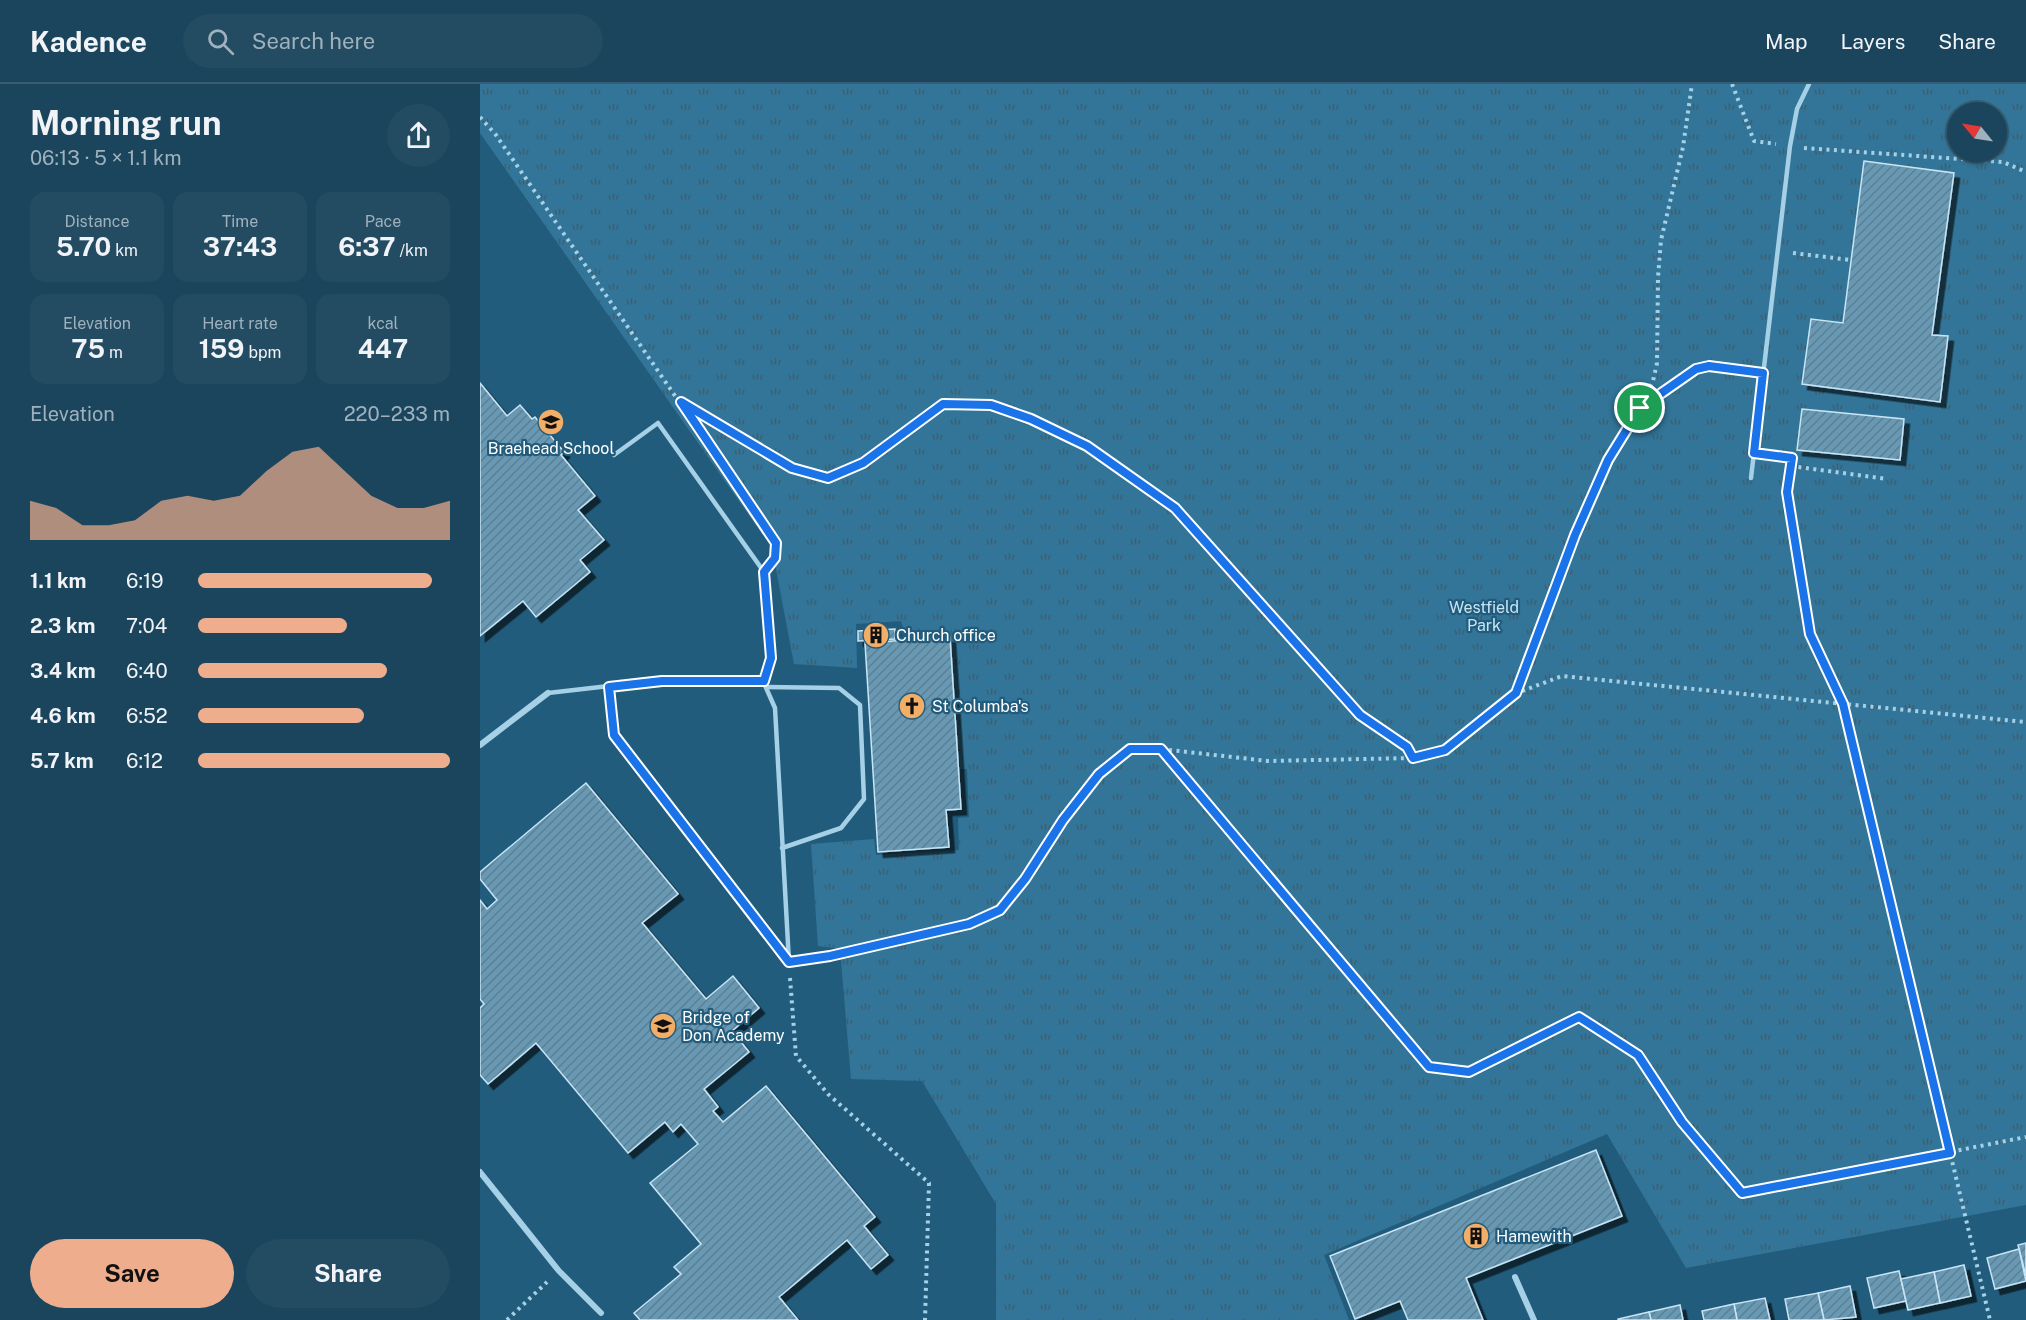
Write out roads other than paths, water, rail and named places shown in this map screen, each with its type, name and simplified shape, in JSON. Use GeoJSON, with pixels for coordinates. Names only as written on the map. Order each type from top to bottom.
{"type":"FeatureCollection","features":[{"type":"Feature","properties":{"kind":"street"},"geometry":{"type":"LineString","coordinates":[[480,746],[548,693]]}},
{"type":"Feature","properties":{"kind":"street"},"geometry":{"type":"LineString","coordinates":[[480,1172],[559,1271],[601,1313]]}},
{"type":"Feature","properties":{"kind":"street"},"geometry":{"type":"LineString","coordinates":[[1515,1277],[1534,1320]]}},
{"type":"Feature","properties":{"kind":"lane"},"geometry":{"type":"LineString","coordinates":[[1750,478],[1790,146],[1797,109],[1809,84]]}},
{"type":"Feature","properties":{"kind":"lane"},"geometry":{"type":"LineString","coordinates":[[609,687],[614,735],[789,962],[775,708],[765,684],[771,658],[764,572],[658,423],[614,455]]}},
{"type":"Feature","properties":{"kind":"lane"},"geometry":{"type":"LineString","coordinates":[[548,693],[662,681],[839,688],[860,705],[864,799],[841,828],[782,848]]}},
{"type":"Feature","properties":{"kind":"place","name":"Braehead School"},"geometry":{"type":"Point","coordinates":[551,422]}},
{"type":"Feature","properties":{"kind":"place","name":"Church office"},"geometry":{"type":"Point","coordinates":[876,635]}},
{"type":"Feature","properties":{"kind":"place","name":"St Columba's"},"geometry":{"type":"Point","coordinates":[912,706]}},
{"type":"Feature","properties":{"kind":"place","name":"Bridge of Don Academy"},"geometry":{"type":"Point","coordinates":[663,1026]}},
{"type":"Feature","properties":{"kind":"place","name":"Hamewith"},"geometry":{"type":"Point","coordinates":[1476,1236]}},
{"type":"Feature","properties":{"kind":"park label","name":"Westfield Park"},"geometry":{"type":"Point","coordinates":[1484,616]}}]}
